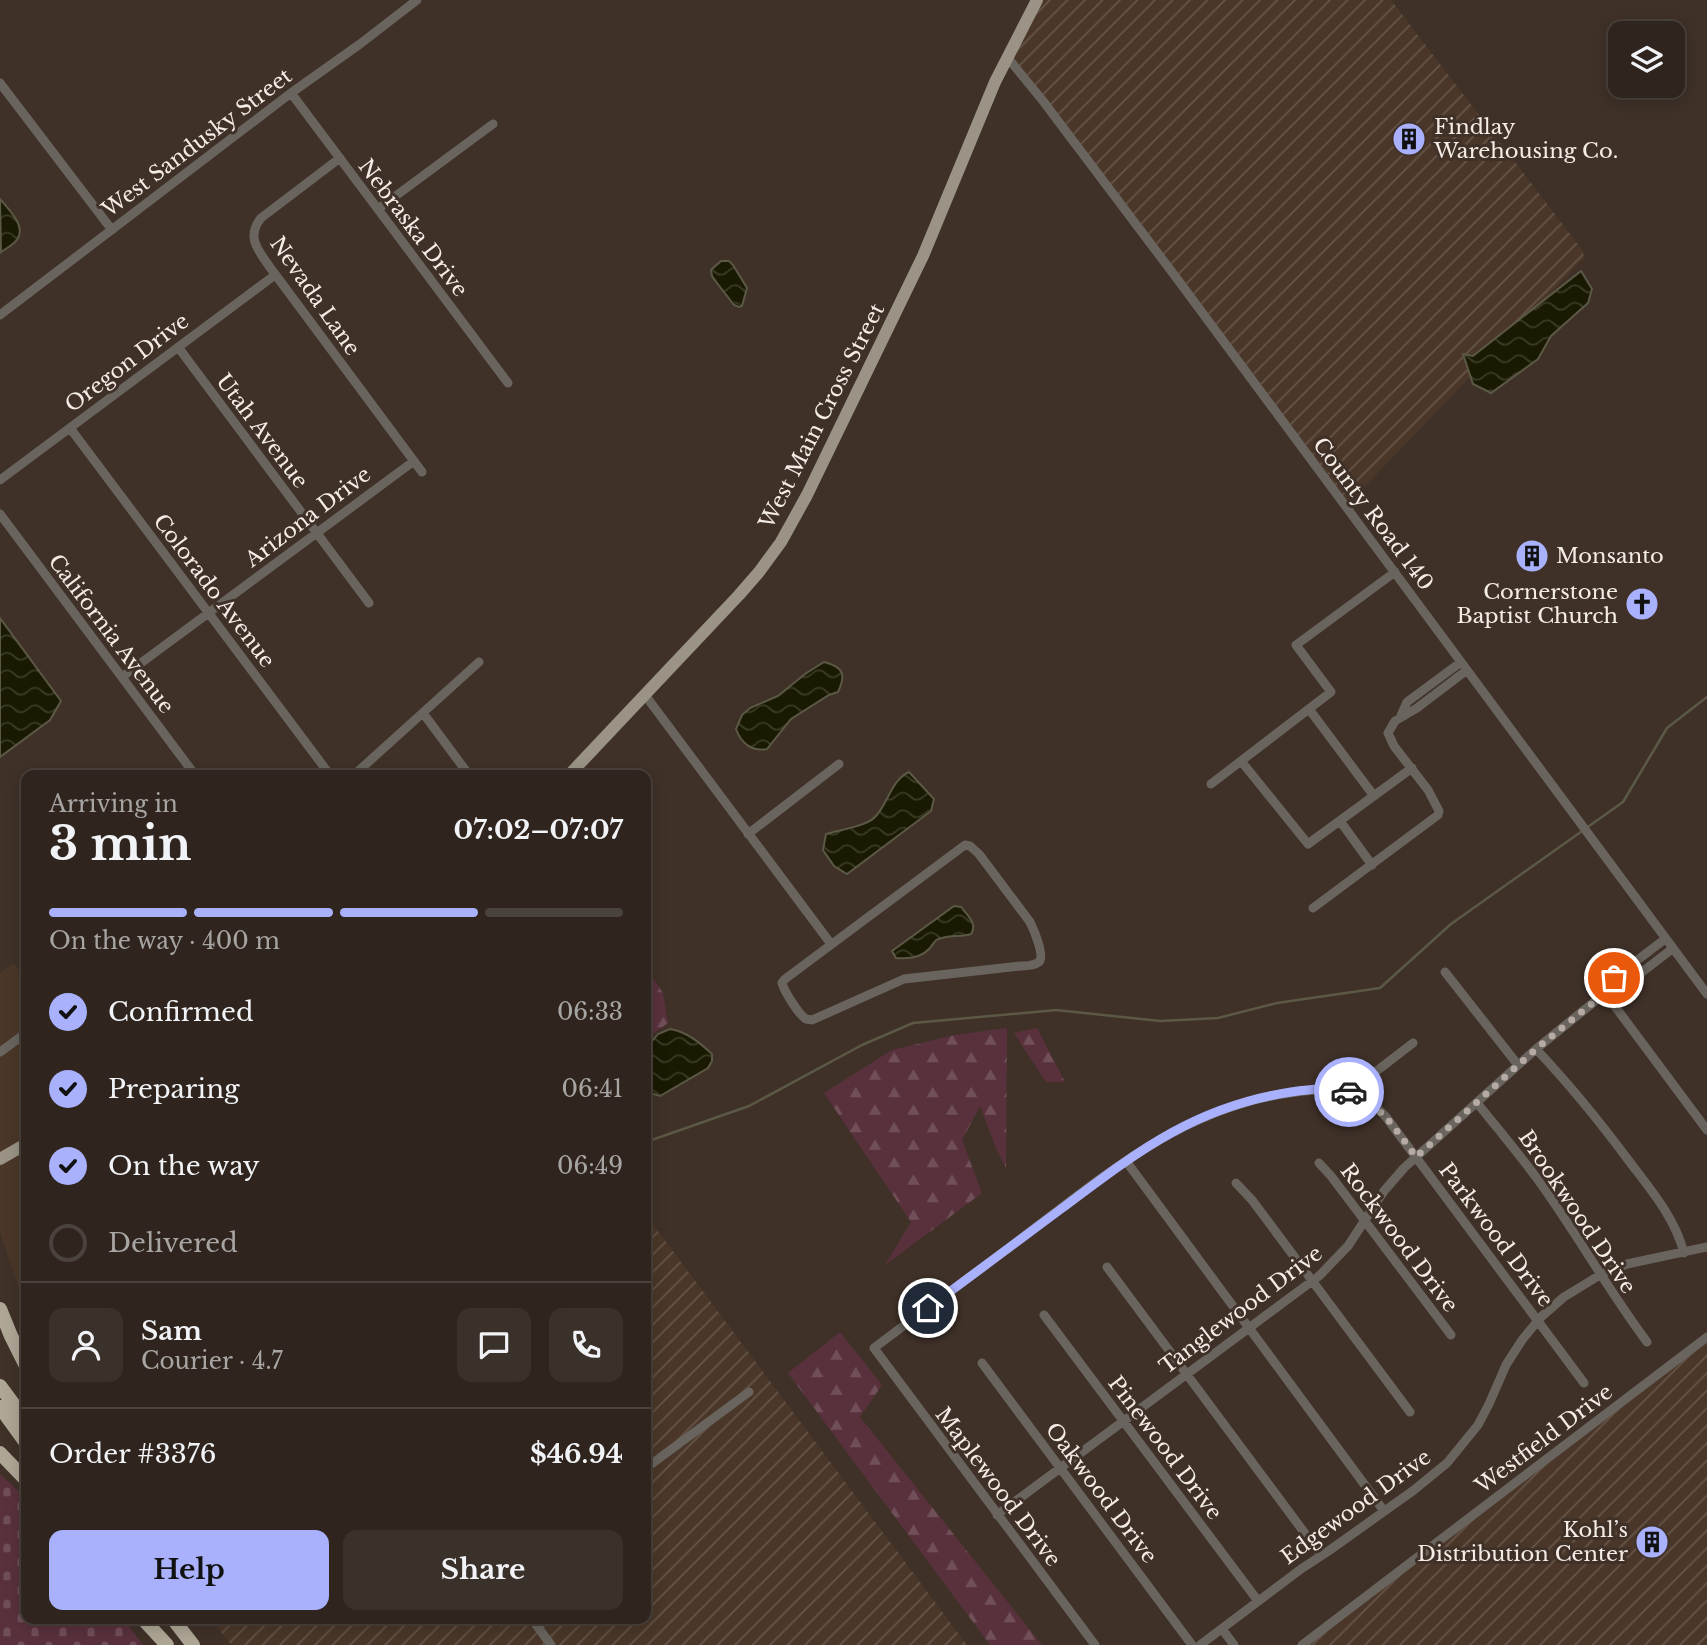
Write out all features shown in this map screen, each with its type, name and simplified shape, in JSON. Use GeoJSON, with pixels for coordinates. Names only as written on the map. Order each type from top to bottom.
{"type":"FeatureCollection","features":[{"type":"Feature","properties":{"kind":"highway"},"geometry":{"type":"LineString","coordinates":[[0,1309],[21,1356]]}},
{"type":"Feature","properties":{"kind":"highway"},"geometry":{"type":"LineString","coordinates":[[0,1386],[21,1414]]}},
{"type":"Feature","properties":{"kind":"highway"},"geometry":{"type":"LineString","coordinates":[[0,1407],[21,1436]]}},
{"type":"Feature","properties":{"kind":"highway"},"geometry":{"type":"LineString","coordinates":[[0,1452],[21,1475]]}},
{"type":"Feature","properties":{"kind":"highway"},"geometry":{"type":"LineString","coordinates":[[148,1624],[167,1645]]}},
{"type":"Feature","properties":{"kind":"highway"},"geometry":{"type":"LineString","coordinates":[[161,1624],[177,1645]]}},
{"type":"Feature","properties":{"kind":"highway"},"geometry":{"type":"LineString","coordinates":[[177,1624],[194,1645]]}},
{"type":"Feature","properties":{"kind":"highway"},"geometry":{"type":"LineString","coordinates":[[182,1624],[194,1645]]}},
{"type":"Feature","properties":{"kind":"main road","name":"West Main Cross Street"},"geometry":{"type":"LineString","coordinates":[[574,770],[753,580],[793,522],[923,256],[1007,57],[1037,0]]}},
{"type":"Feature","properties":{"kind":"main road"},"geometry":{"type":"LineString","coordinates":[[0,1159],[21,1147]]}},
{"type":"Feature","properties":{"kind":"street","name":"West Sandusky Street"},"geometry":{"type":"LineString","coordinates":[[0,315],[417,0]]}},
{"type":"Feature","properties":{"kind":"street","name":"County Road 140"},"geometry":{"type":"LineString","coordinates":[[1007,57],[1395,572],[1707,994]]}},
{"type":"Feature","properties":{"kind":"street"},"geometry":{"type":"LineString","coordinates":[[0,83],[112,230]]}},
{"type":"Feature","properties":{"kind":"street","name":"Nebraska Drive"},"geometry":{"type":"LineString","coordinates":[[292,93],[508,383]]}},
{"type":"Feature","properties":{"kind":"street"},"geometry":{"type":"LineString","coordinates":[[378,209],[493,124]]}},
{"type":"Feature","properties":{"kind":"street","name":"Nevada Lane"},"geometry":{"type":"LineString","coordinates":[[340,158],[261,218],[255,226],[256,245],[275,275],[422,472]]}},
{"type":"Feature","properties":{"kind":"street","name":"Oregon Drive"},"geometry":{"type":"LineString","coordinates":[[0,480],[275,275]]}},
{"type":"Feature","properties":{"kind":"street","name":"Utah Avenue"},"geometry":{"type":"LineString","coordinates":[[178,347],[369,603]]}},
{"type":"Feature","properties":{"kind":"street","name":"Colorado Avenue"},"geometry":{"type":"LineString","coordinates":[[70,428],[326,770]]}},
{"type":"Feature","properties":{"kind":"street","name":"Arizona Drive"},"geometry":{"type":"LineString","coordinates":[[122,677],[414,461]]}},
{"type":"Feature","properties":{"kind":"street","name":"California Avenue"},"geometry":{"type":"LineString","coordinates":[[0,514],[191,770]]}},
{"type":"Feature","properties":{"kind":"street"},"geometry":{"type":"LineString","coordinates":[[1211,784],[1331,692],[1296,645],[1395,572]]}},
{"type":"Feature","properties":{"kind":"street"},"geometry":{"type":"LineString","coordinates":[[360,770],[479,662]]}},
{"type":"Feature","properties":{"kind":"street"},"geometry":{"type":"LineString","coordinates":[[1313,908],[1438,815],[1439,811],[1427,790],[1394,746],[1388,733],[1400,718],[1407,702],[1464,666]]}},
{"type":"Feature","properties":{"kind":"street"},"geometry":{"type":"LineString","coordinates":[[645,695],[831,944]]}},
{"type":"Feature","properties":{"kind":"street"},"geometry":{"type":"LineString","coordinates":[[1309,709],[1374,796]]}},
{"type":"Feature","properties":{"kind":"street"},"geometry":{"type":"LineString","coordinates":[[423,713],[465,770]]}},
{"type":"Feature","properties":{"kind":"street"},"geometry":{"type":"LineString","coordinates":[[1241,761],[1308,844],[1412,768]]}},
{"type":"Feature","properties":{"kind":"street"},"geometry":{"type":"LineString","coordinates":[[748,834],[839,764]]}},
{"type":"Feature","properties":{"kind":"street"},"geometry":{"type":"LineString","coordinates":[[1340,821],[1372,865]]}},
{"type":"Feature","properties":{"kind":"street"},"geometry":{"type":"LineString","coordinates":[[965,845],[979,854],[1030,922],[1036,934],[1041,957],[1036,964],[1021,967],[904,979],[807,1020],[783,990],[782,983],[831,944],[965,845]]}},
{"type":"Feature","properties":{"kind":"street","name":"Tanglewood Drive"},"geometry":{"type":"LineString","coordinates":[[1605,993],[1614,978],[1665,939]]}},
{"type":"Feature","properties":{"kind":"street","name":"Tanglewood Drive"},"geometry":{"type":"LineString","coordinates":[[997,1515],[1312,1281],[1340,1255],[1384,1191],[1416,1157],[1536,1049],[1605,993],[1624,986],[1672,948]]}},
{"type":"Feature","properties":{"kind":"street"},"geometry":{"type":"LineString","coordinates":[[1445,972],[1518,1065]]}},
{"type":"Feature","properties":{"kind":"street"},"geometry":{"type":"LineString","coordinates":[[1605,993],[1707,1130]]}},
{"type":"Feature","properties":{"kind":"street"},"geometry":{"type":"LineString","coordinates":[[0,1052],[21,1037]]}},
{"type":"Feature","properties":{"kind":"street"},"geometry":{"type":"LineString","coordinates":[[1356,1094],[1374,1073],[1413,1043]]}},
{"type":"Feature","properties":{"kind":"street"},"geometry":{"type":"LineString","coordinates":[[1536,1049],[1586,1103],[1648,1186],[1679,1235],[1684,1253]]}},
{"type":"Feature","properties":{"kind":"street","name":"Parkwood Drive"},"geometry":{"type":"LineString","coordinates":[[874,1349],[1126,1161],[1178,1129],[1245,1102],[1280,1094],[1334,1089],[1356,1094],[1378,1108],[1584,1383]]}},
{"type":"Feature","properties":{"kind":"street","name":"Brookwood Drive"},"geometry":{"type":"LineString","coordinates":[[1477,1103],[1540,1183],[1618,1304],[1647,1342]]}},
{"type":"Feature","properties":{"kind":"street"},"geometry":{"type":"LineString","coordinates":[[1126,1161],[1384,1511]]}},
{"type":"Feature","properties":{"kind":"street","name":"Rockwood Drive"},"geometry":{"type":"LineString","coordinates":[[1319,1163],[1451,1335]]}},
{"type":"Feature","properties":{"kind":"street"},"geometry":{"type":"LineString","coordinates":[[1236,1183],[1252,1200],[1410,1412]]}},
{"type":"Feature","properties":{"kind":"street","name":"Edgewood Drive"},"geometry":{"type":"LineString","coordinates":[[1200,1645],[1447,1463],[1484,1415],[1512,1355],[1538,1321],[1564,1297],[1600,1275],[1638,1261],[1707,1247]]}},
{"type":"Feature","properties":{"kind":"street"},"geometry":{"type":"LineString","coordinates":[[1107,1267],[1321,1555]]}},
{"type":"Feature","properties":{"kind":"street","name":"Pinewood Drive"},"geometry":{"type":"LineString","coordinates":[[1044,1315],[1258,1601]]}},
{"type":"Feature","properties":{"kind":"street","name":"Westfield Drive"},"geometry":{"type":"LineString","coordinates":[[1302,1645],[1707,1336]]}},
{"type":"Feature","properties":{"kind":"street","name":"Maplewood Drive"},"geometry":{"type":"LineString","coordinates":[[874,1349],[1095,1645]]}},
{"type":"Feature","properties":{"kind":"street","name":"Oakwood Drive"},"geometry":{"type":"LineString","coordinates":[[982,1363],[1192,1645]]}},
{"type":"Feature","properties":{"kind":"street"},"geometry":{"type":"LineString","coordinates":[[651,1464],[749,1392]]}},
{"type":"Feature","properties":{"kind":"street"},"geometry":{"type":"LineString","coordinates":[[535,1624],[551,1645]]}},
{"type":"Feature","properties":{"kind":"street"},"geometry":{"type":"LineString","coordinates":[[1222,1629],[1234,1645]]}},
{"type":"Feature","properties":{"kind":"shaded area"},"geometry":{"type":"Polygon","coordinates":[[[1037,0],[1391,0],[1583,251],[1584,258],[1346,506],[1007,57],[1037,0]]]}},
{"type":"Feature","properties":{"kind":"shaded area"},"geometry":{"type":"Polygon","coordinates":[[[14,963],[21,973],[21,1296],[0,1232],[0,973],[14,963]]]}},
{"type":"Feature","properties":{"kind":"shaded area"},"geometry":{"type":"Polygon","coordinates":[[[651,1222],[967,1645],[231,1645],[215,1624],[651,1624],[651,1222]]]}},
{"type":"Feature","properties":{"kind":"shaded area"},"geometry":{"type":"Polygon","coordinates":[[[1707,1337],[1707,1645],[1299,1645],[1707,1337]]]}},
{"type":"Feature","properties":{"kind":"green space"},"geometry":{"type":"Polygon","coordinates":[[[651,975],[663,993],[668,1023],[651,1035],[651,975]]]}},
{"type":"Feature","properties":{"kind":"green space"},"geometry":{"type":"Polygon","coordinates":[[[1007,1028],[1006,1168],[980,1106],[962,1140],[982,1193],[885,1265],[911,1222],[824,1093],[892,1050],[955,1035],[1007,1028]]]}},
{"type":"Feature","properties":{"kind":"green space"},"geometry":{"type":"Polygon","coordinates":[[[1037,1028],[1065,1082],[1046,1082],[1014,1033],[1037,1028]]]}},
{"type":"Feature","properties":{"kind":"green space"},"geometry":{"type":"Polygon","coordinates":[[[840,1332],[882,1385],[860,1417],[1042,1645],[990,1645],[788,1373],[840,1332]]]}},
{"type":"Feature","properties":{"kind":"green space"},"geometry":{"type":"Polygon","coordinates":[[[0,1474],[21,1493],[21,1624],[127,1624],[143,1645],[0,1645],[0,1474]]]}},
{"type":"Feature","properties":{"kind":"water"},"geometry":{"type":"Polygon","coordinates":[[[0,199],[16,219],[20,231],[15,242],[1,252],[0,199]]]}},
{"type":"Feature","properties":{"kind":"water"},"geometry":{"type":"Polygon","coordinates":[[[721,261],[729,261],[733,265],[747,288],[742,306],[734,305],[712,276],[711,270],[721,261]]]}},
{"type":"Feature","properties":{"kind":"water"},"geometry":{"type":"Polygon","coordinates":[[[1581,271],[1592,289],[1588,303],[1551,336],[1538,359],[1491,393],[1473,384],[1463,354],[1473,356],[1581,271]]]}},
{"type":"Feature","properties":{"kind":"water"},"geometry":{"type":"Polygon","coordinates":[[[0,618],[61,701],[50,720],[0,757],[0,618]]]}},
{"type":"Feature","properties":{"kind":"water"},"geometry":{"type":"Polygon","coordinates":[[[824,662],[836,666],[842,673],[838,692],[791,719],[767,749],[752,748],[744,742],[736,729],[742,715],[750,708],[778,696],[824,662]]]}},
{"type":"Feature","properties":{"kind":"water"},"geometry":{"type":"Polygon","coordinates":[[[909,772],[934,799],[931,811],[847,874],[834,866],[823,850],[826,834],[871,820],[879,812],[894,786],[909,772]]]}},
{"type":"Feature","properties":{"kind":"water"},"geometry":{"type":"Polygon","coordinates":[[[954,906],[961,907],[971,920],[971,934],[939,939],[918,956],[896,958],[892,951],[954,906]]]}},
{"type":"Feature","properties":{"kind":"water"},"geometry":{"type":"Polygon","coordinates":[[[670,1029],[682,1032],[712,1054],[708,1068],[660,1096],[651,1093],[651,1042],[658,1034],[670,1029]]]}},
{"type":"Feature","properties":{"kind":"waterway"},"geometry":{"type":"LineString","coordinates":[[651,1140],[749,1106],[862,1045],[913,1023],[1056,1010],[1160,1021],[1218,1018],[1277,1003],[1380,988],[1451,924],[1623,802],[1667,728],[1707,697]]}},
{"type":"Feature","properties":{"kind":"way so far"},"geometry":{"type":"LineString","coordinates":[[1349,1092],[1378,1108],[1416,1157],[1536,1049],[1605,993],[1614,978]]}},
{"type":"Feature","properties":{"kind":"place","name":"Findlay Warehousing Co."},"geometry":{"type":"Point","coordinates":[1409,139]}},
{"type":"Feature","properties":{"kind":"place","name":"Monsanto"},"geometry":{"type":"Point","coordinates":[1532,556]}},
{"type":"Feature","properties":{"kind":"place","name":"Cornerstone Baptist Church"},"geometry":{"type":"Point","coordinates":[1642,604]}},
{"type":"Feature","properties":{"kind":"place","name":"Kohl’s Distribution Center"},"geometry":{"type":"Point","coordinates":[1652,1542]}},
{"type":"Feature","properties":{"kind":"route"},"geometry":{"type":"LineString","coordinates":[[928,1308],[1126,1161],[1178,1129],[1211,1114],[1263,1098],[1304,1090],[1334,1089],[1349,1092]]}}]}
